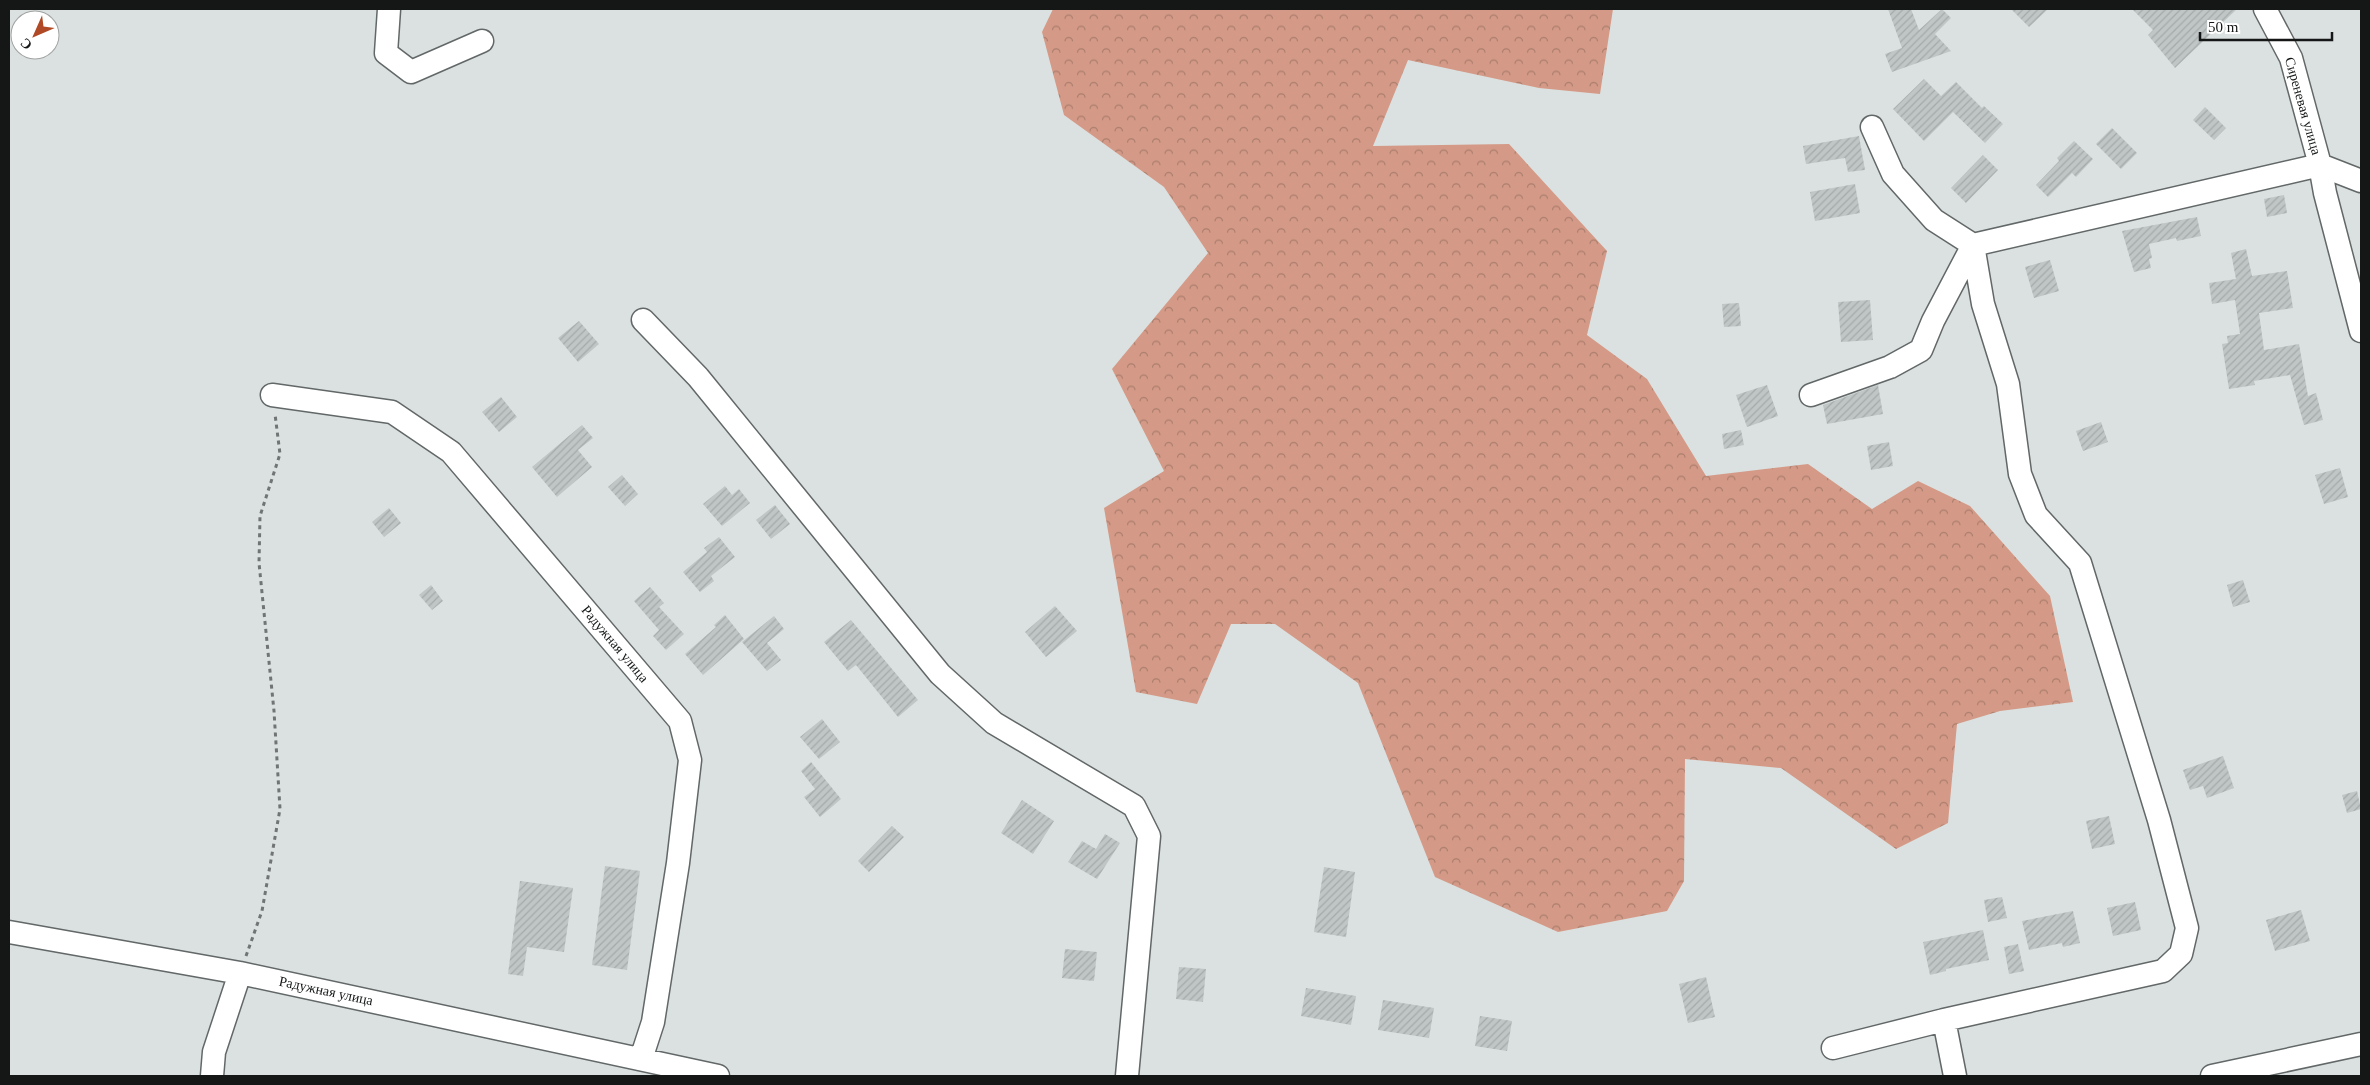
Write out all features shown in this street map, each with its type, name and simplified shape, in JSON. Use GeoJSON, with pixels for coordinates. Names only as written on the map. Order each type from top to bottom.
{"type":"FeatureCollection","features":[{"type":"Feature","properties":{"kind":"street"},"geometry":{"type":"LineString","coordinates":[[389,9],[386,53],[411,72],[482,41]]}},
{"type":"Feature","properties":{"kind":"street","name":"Сиреневая улица"},"geometry":{"type":"LineString","coordinates":[[2265,9],[2291,58],[2320,165],[2361,181]]}},
{"type":"Feature","properties":{"kind":"street"},"geometry":{"type":"LineString","coordinates":[[1872,127],[1893,174],[1934,220],[1973,245],[2320,165],[2325,193],[2361,331]]}},
{"type":"Feature","properties":{"kind":"street"},"geometry":{"type":"LineString","coordinates":[[1811,395],[1890,367],[1922,350],[1933,321],[1973,245]]}},
{"type":"Feature","properties":{"kind":"street"},"geometry":{"type":"LineString","coordinates":[[1833,1048],[1944,1020],[2163,971],[2181,954],[2186,928],[2159,820],[2080,563],[2036,515],[2020,474],[2008,384],[1984,304],[1973,245]]}},
{"type":"Feature","properties":{"kind":"street"},"geometry":{"type":"LineString","coordinates":[[644,320],[698,377],[940,674],[994,724],[1134,806],[1149,836],[1127,1076]]}},
{"type":"Feature","properties":{"kind":"street","name":"Радужная улица"},"geometry":{"type":"LineString","coordinates":[[272,395],[392,412],[451,452],[680,721],[690,760],[678,863],[653,1022],[641,1059]]}},
{"type":"Feature","properties":{"kind":"street","name":"Радужная улица"},"geometry":{"type":"LineString","coordinates":[[9,932],[240,973],[718,1076]]}},
{"type":"Feature","properties":{"kind":"street"},"geometry":{"type":"LineString","coordinates":[[212,1076],[214,1052],[240,973]]}},
{"type":"Feature","properties":{"kind":"street"},"geometry":{"type":"LineString","coordinates":[[1944,1020],[1955,1076]]}},
{"type":"Feature","properties":{"kind":"street"},"geometry":{"type":"LineString","coordinates":[[2212,1076],[2361,1044]]}},
{"type":"Feature","properties":{"kind":"path"},"geometry":{"type":"LineString","coordinates":[[240,973],[262,911],[280,809],[274,710],[259,563],[260,516],[280,454],[272,395]]}},
{"type":"Feature","properties":{"kind":"green space"},"geometry":{"type":"Polygon","coordinates":[[[1053,9],[1613,9],[1600,94],[1539,88],[1408,60],[1373,146],[1509,144],[1607,251],[1587,335],[1647,379],[1706,476],[1808,464],[1872,509],[1918,481],[1970,506],[2050,596],[2073,702],[2000,711],[1957,724],[1948,823],[1896,849],[1781,768],[1685,759],[1684,881],[1667,911],[1558,932],[1435,877],[1358,683],[1275,624],[1231,624],[1197,704],[1136,692],[1104,508],[1164,471],[1112,369],[1208,253],[1164,187],[1064,115],[1042,32],[1053,9]]]}},
{"type":"Feature","properties":{"kind":"building"},"geometry":{"type":"Polygon","coordinates":[[[1888,9],[1911,9],[1919,30],[1942,9],[1951,18],[1935,34],[1951,51],[1892,72],[1885,54],[1902,48],[1888,9]]]}},
{"type":"Feature","properties":{"kind":"building"},"geometry":{"type":"Polygon","coordinates":[[[2011,9],[2048,9],[2029,27],[2011,9]]]}},
{"type":"Feature","properties":{"kind":"building"},"geometry":{"type":"Polygon","coordinates":[[[2132,9],[2237,9],[2175,68],[2148,35],[2153,30],[2132,9]]]}},
{"type":"Feature","properties":{"kind":"building"},"geometry":{"type":"Polygon","coordinates":[[[1924,79],[1941,96],[1956,82],[1982,108],[1984,106],[2003,124],[1985,143],[1953,112],[1924,141],[1893,109],[1924,79]]]}},
{"type":"Feature","properties":{"kind":"building"},"geometry":{"type":"Polygon","coordinates":[[[2205,107],[2226,128],[2214,140],[2193,120],[2205,107]]]}},
{"type":"Feature","properties":{"kind":"building"},"geometry":{"type":"Polygon","coordinates":[[[2112,128],[2137,153],[2121,169],[2096,144],[2112,128]]]}},
{"type":"Feature","properties":{"kind":"building"},"geometry":{"type":"Polygon","coordinates":[[[1859,136],[1865,170],[1848,172],[1845,158],[1806,164],[1803,146],[1859,136]]]}},
{"type":"Feature","properties":{"kind":"building"},"geometry":{"type":"Polygon","coordinates":[[[2074,141],[2093,159],[2076,177],[2072,173],[2048,197],[2036,185],[2059,161],[2057,158],[2074,141]]]}},
{"type":"Feature","properties":{"kind":"building"},"geometry":{"type":"Polygon","coordinates":[[[1983,155],[1998,170],[1966,203],[1951,188],[1983,155]]]}},
{"type":"Feature","properties":{"kind":"building"},"geometry":{"type":"Polygon","coordinates":[[[1855,184],[1860,213],[1815,221],[1810,192],[1855,184]]]}},
{"type":"Feature","properties":{"kind":"building"},"geometry":{"type":"Polygon","coordinates":[[[2284,195],[2287,213],[2267,217],[2264,199],[2284,195]]]}},
{"type":"Feature","properties":{"kind":"building"},"geometry":{"type":"Polygon","coordinates":[[[2197,217],[2201,236],[2177,241],[2176,238],[2149,244],[2152,258],[2149,259],[2151,268],[2134,272],[2122,231],[2197,217]]]}},
{"type":"Feature","properties":{"kind":"building"},"geometry":{"type":"Polygon","coordinates":[[[2246,249],[2252,276],[2287,271],[2293,308],[2259,313],[2264,350],[2299,344],[2308,396],[2316,393],[2323,420],[2304,425],[2290,375],[2254,381],[2255,385],[2229,389],[2222,344],[2228,343],[2227,336],[2240,334],[2235,300],[2212,304],[2209,283],[2236,279],[2231,253],[2246,249]]]}},
{"type":"Feature","properties":{"kind":"building"},"geometry":{"type":"Polygon","coordinates":[[[2050,260],[2059,291],[2034,298],[2025,267],[2050,260]]]}},
{"type":"Feature","properties":{"kind":"building"},"geometry":{"type":"Polygon","coordinates":[[[1870,300],[1873,340],[1841,342],[1838,302],[1870,300]]]}},
{"type":"Feature","properties":{"kind":"building"},"geometry":{"type":"Polygon","coordinates":[[[1739,303],[1741,326],[1724,327],[1722,304],[1739,303]]]}},
{"type":"Feature","properties":{"kind":"building"},"geometry":{"type":"Polygon","coordinates":[[[579,321],[599,344],[578,362],[558,338],[579,321]]]}},
{"type":"Feature","properties":{"kind":"building"},"geometry":{"type":"Polygon","coordinates":[[[1767,385],[1778,416],[1747,427],[1736,395],[1767,385]]]}},
{"type":"Feature","properties":{"kind":"building"},"geometry":{"type":"Polygon","coordinates":[[[1878,385],[1883,414],[1827,424],[1823,405],[1878,385]]]}},
{"type":"Feature","properties":{"kind":"building"},"geometry":{"type":"Polygon","coordinates":[[[501,397],[517,417],[499,432],[482,412],[501,397]]]}},
{"type":"Feature","properties":{"kind":"building"},"geometry":{"type":"Polygon","coordinates":[[[2101,422],[2108,442],[2083,451],[2076,431],[2101,422]]]}},
{"type":"Feature","properties":{"kind":"building"},"geometry":{"type":"Polygon","coordinates":[[[582,425],[593,438],[578,450],[592,467],[557,497],[532,467],[582,425]]]}},
{"type":"Feature","properties":{"kind":"building"},"geometry":{"type":"Polygon","coordinates":[[[1741,430],[1744,445],[1724,449],[1722,434],[1741,430]]]}},
{"type":"Feature","properties":{"kind":"building"},"geometry":{"type":"Polygon","coordinates":[[[1889,442],[1893,466],[1871,470],[1867,446],[1889,442]]]}},
{"type":"Feature","properties":{"kind":"building"},"geometry":{"type":"Polygon","coordinates":[[[2340,468],[2348,497],[2324,504],[2315,475],[2340,468]]]}},
{"type":"Feature","properties":{"kind":"building"},"geometry":{"type":"Polygon","coordinates":[[[622,475],[638,494],[625,506],[608,487],[622,475]]]}},
{"type":"Feature","properties":{"kind":"building"},"geometry":{"type":"Polygon","coordinates":[[[725,486],[732,495],[739,489],[750,503],[722,526],[703,504],[725,486]]]}},
{"type":"Feature","properties":{"kind":"building"},"geometry":{"type":"Polygon","coordinates":[[[775,505],[790,524],[771,539],[756,520],[775,505]]]}},
{"type":"Feature","properties":{"kind":"building"},"geometry":{"type":"Polygon","coordinates":[[[389,508],[401,523],[384,537],[372,522],[389,508]]]}},
{"type":"Feature","properties":{"kind":"building"},"geometry":{"type":"Polygon","coordinates":[[[719,537],[735,557],[711,576],[714,581],[700,592],[683,572],[707,552],[704,548],[719,537]]]}},
{"type":"Feature","properties":{"kind":"building"},"geometry":{"type":"Polygon","coordinates":[[[2243,580],[2250,602],[2233,607],[2227,585],[2243,580]]]}},
{"type":"Feature","properties":{"kind":"building"},"geometry":{"type":"Polygon","coordinates":[[[431,585],[443,601],[432,610],[419,595],[431,585]]]}},
{"type":"Feature","properties":{"kind":"building"},"geometry":{"type":"Polygon","coordinates":[[[650,587],[664,603],[659,607],[684,634],[666,650],[653,636],[659,630],[634,601],[650,587]]]}},
{"type":"Feature","properties":{"kind":"building"},"geometry":{"type":"Polygon","coordinates":[[[1055,606],[1077,631],[1046,657],[1025,632],[1055,606]]]}},
{"type":"Feature","properties":{"kind":"building"},"geometry":{"type":"Polygon","coordinates":[[[725,615],[744,639],[703,675],[685,654],[716,627],[714,625],[725,615]]]}},
{"type":"Feature","properties":{"kind":"building"},"geometry":{"type":"Polygon","coordinates":[[[774,616],[784,629],[767,643],[781,660],[767,671],[742,642],[774,616]]]}},
{"type":"Feature","properties":{"kind":"building"},"geometry":{"type":"Polygon","coordinates":[[[851,620],[918,700],[898,717],[856,665],[848,671],[824,642],[851,620]]]}},
{"type":"Feature","properties":{"kind":"building"},"geometry":{"type":"Polygon","coordinates":[[[822,719],[840,742],[819,759],[800,737],[822,719]]]}},
{"type":"Feature","properties":{"kind":"building"},"geometry":{"type":"Polygon","coordinates":[[[2223,756],[2234,788],[2207,798],[2203,786],[2190,790],[2183,770],[2223,756]]]}},
{"type":"Feature","properties":{"kind":"building"},"geometry":{"type":"Polygon","coordinates":[[[811,762],[841,799],[820,817],[804,797],[815,789],[801,771],[811,762]]]}},
{"type":"Feature","properties":{"kind":"building"},"geometry":{"type":"Polygon","coordinates":[[[2357,791],[2361,809],[2347,813],[2342,795],[2357,791]]]}},
{"type":"Feature","properties":{"kind":"building"},"geometry":{"type":"Polygon","coordinates":[[[1022,800],[1054,821],[1033,854],[1001,833],[1022,800]]]}},
{"type":"Feature","properties":{"kind":"building"},"geometry":{"type":"Polygon","coordinates":[[[2109,816],[2115,844],[2092,849],[2086,821],[2109,816]]]}},
{"type":"Feature","properties":{"kind":"building"},"geometry":{"type":"Polygon","coordinates":[[[892,826],[904,837],[869,872],[858,861],[892,826]]]}},
{"type":"Feature","properties":{"kind":"building"},"geometry":{"type":"Polygon","coordinates":[[[1105,834],[1120,843],[1097,879],[1068,862],[1082,841],[1096,849],[1105,834]]]}},
{"type":"Feature","properties":{"kind":"building"},"geometry":{"type":"Polygon","coordinates":[[[605,866],[640,871],[627,970],[592,965],[605,866]]]}},
{"type":"Feature","properties":{"kind":"building"},"geometry":{"type":"Polygon","coordinates":[[[1324,867],[1355,872],[1346,937],[1314,932],[1324,867]]]}},
{"type":"Feature","properties":{"kind":"building"},"geometry":{"type":"Polygon","coordinates":[[[520,881],[573,888],[564,952],[527,947],[523,976],[508,974],[520,881]]]}},
{"type":"Feature","properties":{"kind":"building"},"geometry":{"type":"Polygon","coordinates":[[[2002,897],[2007,918],[1988,922],[1984,900],[2002,897]]]}},
{"type":"Feature","properties":{"kind":"building"},"geometry":{"type":"Polygon","coordinates":[[[2135,902],[2141,930],[2113,936],[2107,908],[2135,902]]]}},
{"type":"Feature","properties":{"kind":"building"},"geometry":{"type":"Polygon","coordinates":[[[2301,910],[2310,941],[2275,951],[2266,920],[2301,910]]]}},
{"type":"Feature","properties":{"kind":"building"},"geometry":{"type":"Polygon","coordinates":[[[2073,911],[2080,943],[2063,947],[2062,943],[2029,950],[2022,921],[2073,911]]]}},
{"type":"Feature","properties":{"kind":"building"},"geometry":{"type":"Polygon","coordinates":[[[1983,930],[1989,960],[1946,969],[1946,971],[1930,975],[1923,942],[1983,930]]]}},
{"type":"Feature","properties":{"kind":"building"},"geometry":{"type":"Polygon","coordinates":[[[2018,944],[2024,971],[2009,974],[2004,947],[2018,944]]]}},
{"type":"Feature","properties":{"kind":"building"},"geometry":{"type":"Polygon","coordinates":[[[1065,949],[1097,952],[1094,981],[1062,978],[1065,949]]]}},
{"type":"Feature","properties":{"kind":"building"},"geometry":{"type":"Polygon","coordinates":[[[1179,967],[1206,969],[1203,1002],[1176,999],[1179,967]]]}},
{"type":"Feature","properties":{"kind":"building"},"geometry":{"type":"Polygon","coordinates":[[[1706,977],[1715,1017],[1688,1023],[1679,984],[1706,977]]]}},
{"type":"Feature","properties":{"kind":"building"},"geometry":{"type":"Polygon","coordinates":[[[1306,988],[1356,996],[1351,1025],[1301,1016],[1306,988]]]}},
{"type":"Feature","properties":{"kind":"building"},"geometry":{"type":"Polygon","coordinates":[[[1383,1000],[1434,1008],[1429,1038],[1378,1030],[1383,1000]]]}},
{"type":"Feature","properties":{"kind":"building"},"geometry":{"type":"Polygon","coordinates":[[[1480,1016],[1512,1021],[1507,1051],[1475,1046],[1480,1016]]]}}]}
